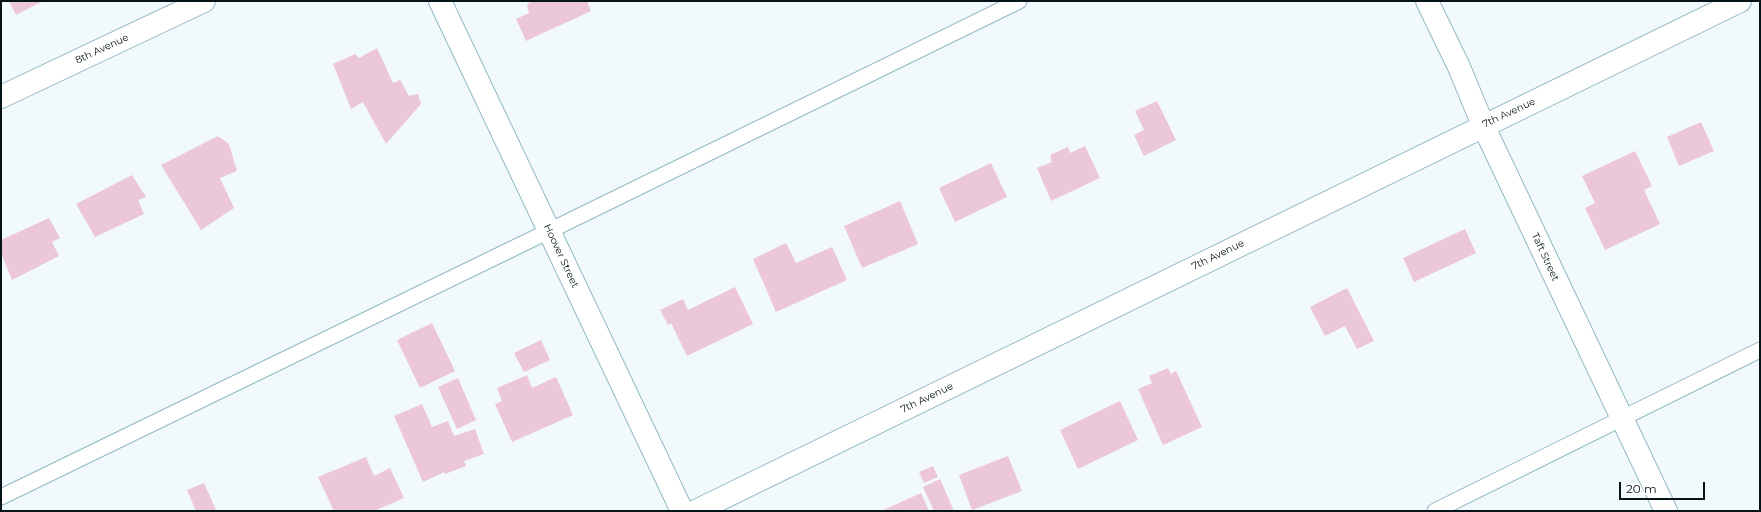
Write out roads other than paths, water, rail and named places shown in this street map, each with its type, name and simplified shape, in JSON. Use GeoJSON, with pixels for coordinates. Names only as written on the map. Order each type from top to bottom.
{"type":"FeatureCollection","features":[{"type":"Feature","properties":{"kind":"street","name":"8th Avenue"},"geometry":{"type":"LineString","coordinates":[[1,97],[204,1]]}},
{"type":"Feature","properties":{"kind":"street","name":"Hoover Street"},"geometry":{"type":"LineString","coordinates":[[440,1],[682,511]]}},
{"type":"Feature","properties":{"kind":"street","name":"Taft Street"},"geometry":{"type":"LineString","coordinates":[[1427,1],[1459,67],[1483,125],[1666,511]]}},
{"type":"Feature","properties":{"kind":"street","name":"7th Avenue"},"geometry":{"type":"LineString","coordinates":[[696,511],[1483,125],[1534,102],[1740,1]]}},
{"type":"Feature","properties":{"kind":"lane"},"geometry":{"type":"LineString","coordinates":[[1,497],[1018,1]]}},
{"type":"Feature","properties":{"kind":"lane"},"geometry":{"type":"LineString","coordinates":[[1435,511],[1760,350]]}}]}
